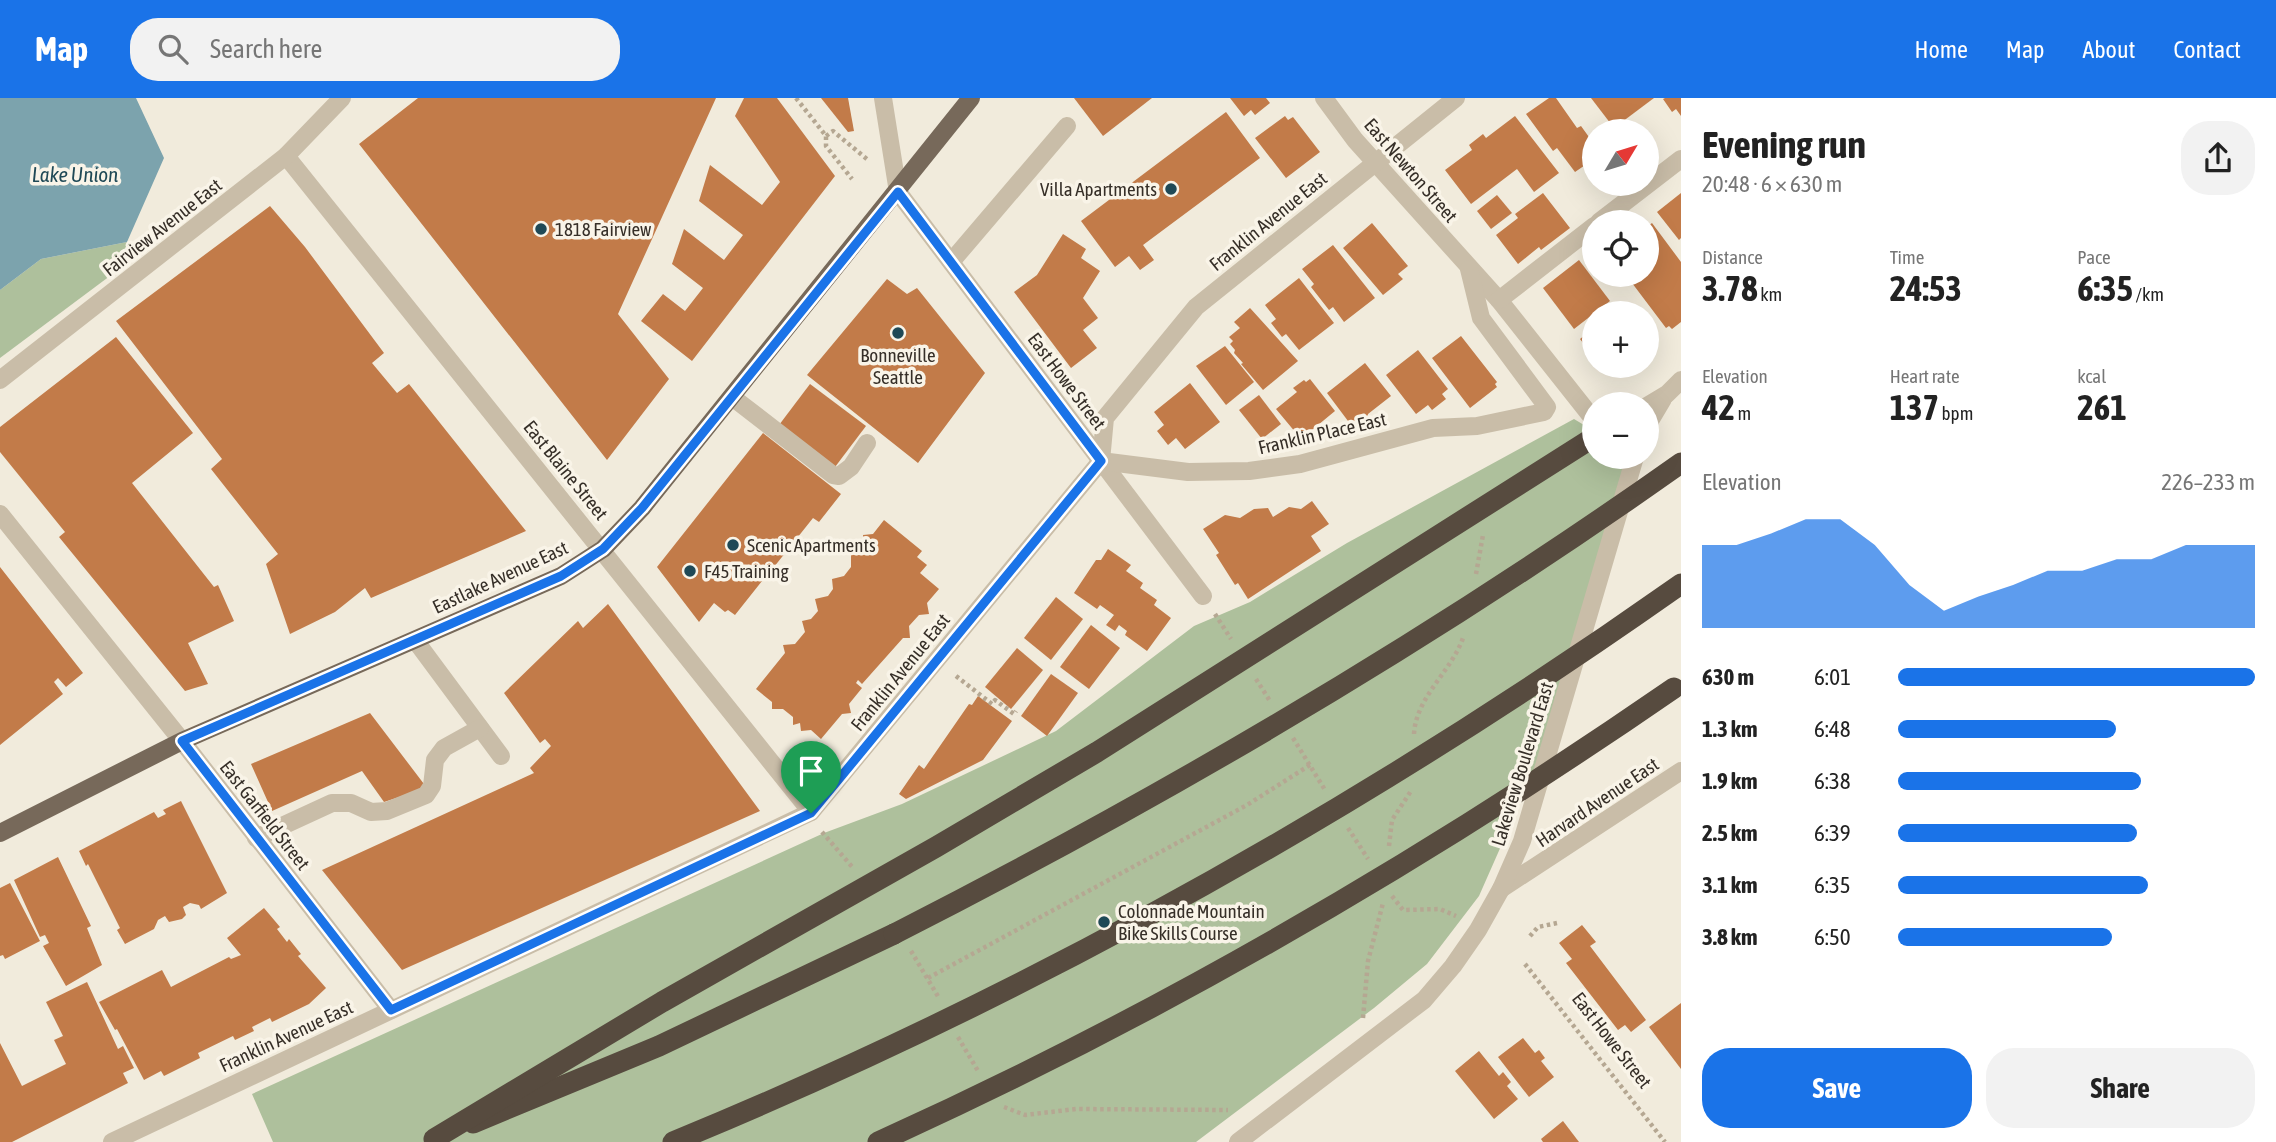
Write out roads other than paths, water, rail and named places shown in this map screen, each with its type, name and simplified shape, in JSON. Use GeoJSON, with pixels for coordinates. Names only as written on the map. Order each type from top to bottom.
{"type":"FeatureCollection","features":[{"type":"Feature","properties":{"kind":"highway"},"geometry":{"type":"LineString","coordinates":[[430,1140],[662,1002],[971,827],[1109,744],[1582,445]]}},
{"type":"Feature","properties":{"kind":"highway"},"geometry":{"type":"LineString","coordinates":[[430,1140],[719,1019],[883,940],[1036,860],[1220,758],[1378,663],[1500,586],[1681,463]]}},
{"type":"Feature","properties":{"kind":"highway"},"geometry":{"type":"LineString","coordinates":[[673,1142],[916,1033],[1058,962],[1198,887],[1336,808],[1471,725],[1681,584]]}},
{"type":"Feature","properties":{"kind":"highway"},"geometry":{"type":"LineString","coordinates":[[878,1142],[1095,1038],[1265,946],[1513,796],[1677,685]]}},
{"type":"Feature","properties":{"kind":"main road","name":"Eastlake Avenue East"},"geometry":{"type":"LineString","coordinates":[[0,833],[182,741],[561,576],[603,549],[642,508],[971,98]]}},
{"type":"Feature","properties":{"kind":"street","name":"Fairview Avenue East"},"geometry":{"type":"LineString","coordinates":[[0,380],[286,156],[342,98]]}},
{"type":"Feature","properties":{"kind":"street"},"geometry":{"type":"LineString","coordinates":[[883,98],[898,192]]}},
{"type":"Feature","properties":{"kind":"street","name":"East Newton Street"},"geometry":{"type":"LineString","coordinates":[[1324,98],[1355,140],[1499,300],[1582,405]]}},
{"type":"Feature","properties":{"kind":"street","name":"Franklin Avenue East"},"geometry":{"type":"LineString","coordinates":[[112,1142],[811,813],[1101,461],[1105,418],[1196,307],[1457,98]]}},
{"type":"Feature","properties":{"kind":"street"},"geometry":{"type":"LineString","coordinates":[[951,262],[1067,126]]}},
{"type":"Feature","properties":{"kind":"street","name":"East Blaine Street"},"geometry":{"type":"LineString","coordinates":[[286,156],[603,549],[811,813]]}},
{"type":"Feature","properties":{"kind":"street"},"geometry":{"type":"LineString","coordinates":[[1615,210],[1681,159]]}},
{"type":"Feature","properties":{"kind":"street","name":"East Howe Street"},"geometry":{"type":"LineString","coordinates":[[898,192],[1203,596]]}},
{"type":"Feature","properties":{"kind":"street"},"geometry":{"type":"LineString","coordinates":[[1499,300],[1582,235]]}},
{"type":"Feature","properties":{"kind":"street","name":"East Newton Street"},"geometry":{"type":"LineString","coordinates":[[1469,269],[1481,318],[1547,407]]}},
{"type":"Feature","properties":{"kind":"street"},"geometry":{"type":"LineString","coordinates":[[1659,407],[1681,380]]}},
{"type":"Feature","properties":{"kind":"street"},"geometry":{"type":"LineString","coordinates":[[1659,399],[1667,394]]}},
{"type":"Feature","properties":{"kind":"street"},"geometry":{"type":"LineString","coordinates":[[732,397],[833,475],[839,476],[851,467],[867,443]]}},
{"type":"Feature","properties":{"kind":"street","name":"Franklin Place East"},"geometry":{"type":"LineString","coordinates":[[1101,461],[1188,472],[1249,471],[1300,464],[1433,428],[1477,426],[1537,414],[1544,412],[1547,407]]}},
{"type":"Feature","properties":{"kind":"street","name":"Lakeview Boulevard East"},"geometry":{"type":"LineString","coordinates":[[1238,1142],[1424,1000],[1464,952],[1501,889],[1522,841],[1631,469]]}},
{"type":"Feature","properties":{"kind":"street","name":"East Garfield Street"},"geometry":{"type":"LineString","coordinates":[[0,514],[182,741],[391,1010]]}},
{"type":"Feature","properties":{"kind":"street"},"geometry":{"type":"LineString","coordinates":[[415,640],[501,756]]}},
{"type":"Feature","properties":{"kind":"street"},"geometry":{"type":"LineString","coordinates":[[256,838],[332,803],[351,803],[372,811],[387,811],[426,795],[432,786],[435,760],[444,748],[480,728]]}},
{"type":"Feature","properties":{"kind":"street","name":"Harvard Avenue East"},"geometry":{"type":"LineString","coordinates":[[1501,889],[1681,771]]}},
{"type":"Feature","properties":{"kind":"water","name":"Lake Union"},"geometry":{"type":"Polygon","coordinates":[[[0,98],[136,98],[164,158],[127,242],[41,259],[0,290],[0,98]]]}},
{"type":"Feature","properties":{"kind":"place","name":"Villa Apartments"},"geometry":{"type":"Point","coordinates":[1171,189]}},
{"type":"Feature","properties":{"kind":"place","name":"1818 Fairview"},"geometry":{"type":"Point","coordinates":[541,229]}},
{"type":"Feature","properties":{"kind":"place","name":"Bonneville Seattle"},"geometry":{"type":"Point","coordinates":[898,333]}},
{"type":"Feature","properties":{"kind":"place","name":"Scenic Apartments"},"geometry":{"type":"Point","coordinates":[733,545]}},
{"type":"Feature","properties":{"kind":"place","name":"F45 Training"},"geometry":{"type":"Point","coordinates":[690,571]}},
{"type":"Feature","properties":{"kind":"place","name":"Colonnade Mountain Bike Skills Course"},"geometry":{"type":"Point","coordinates":[1104,922]}}]}
